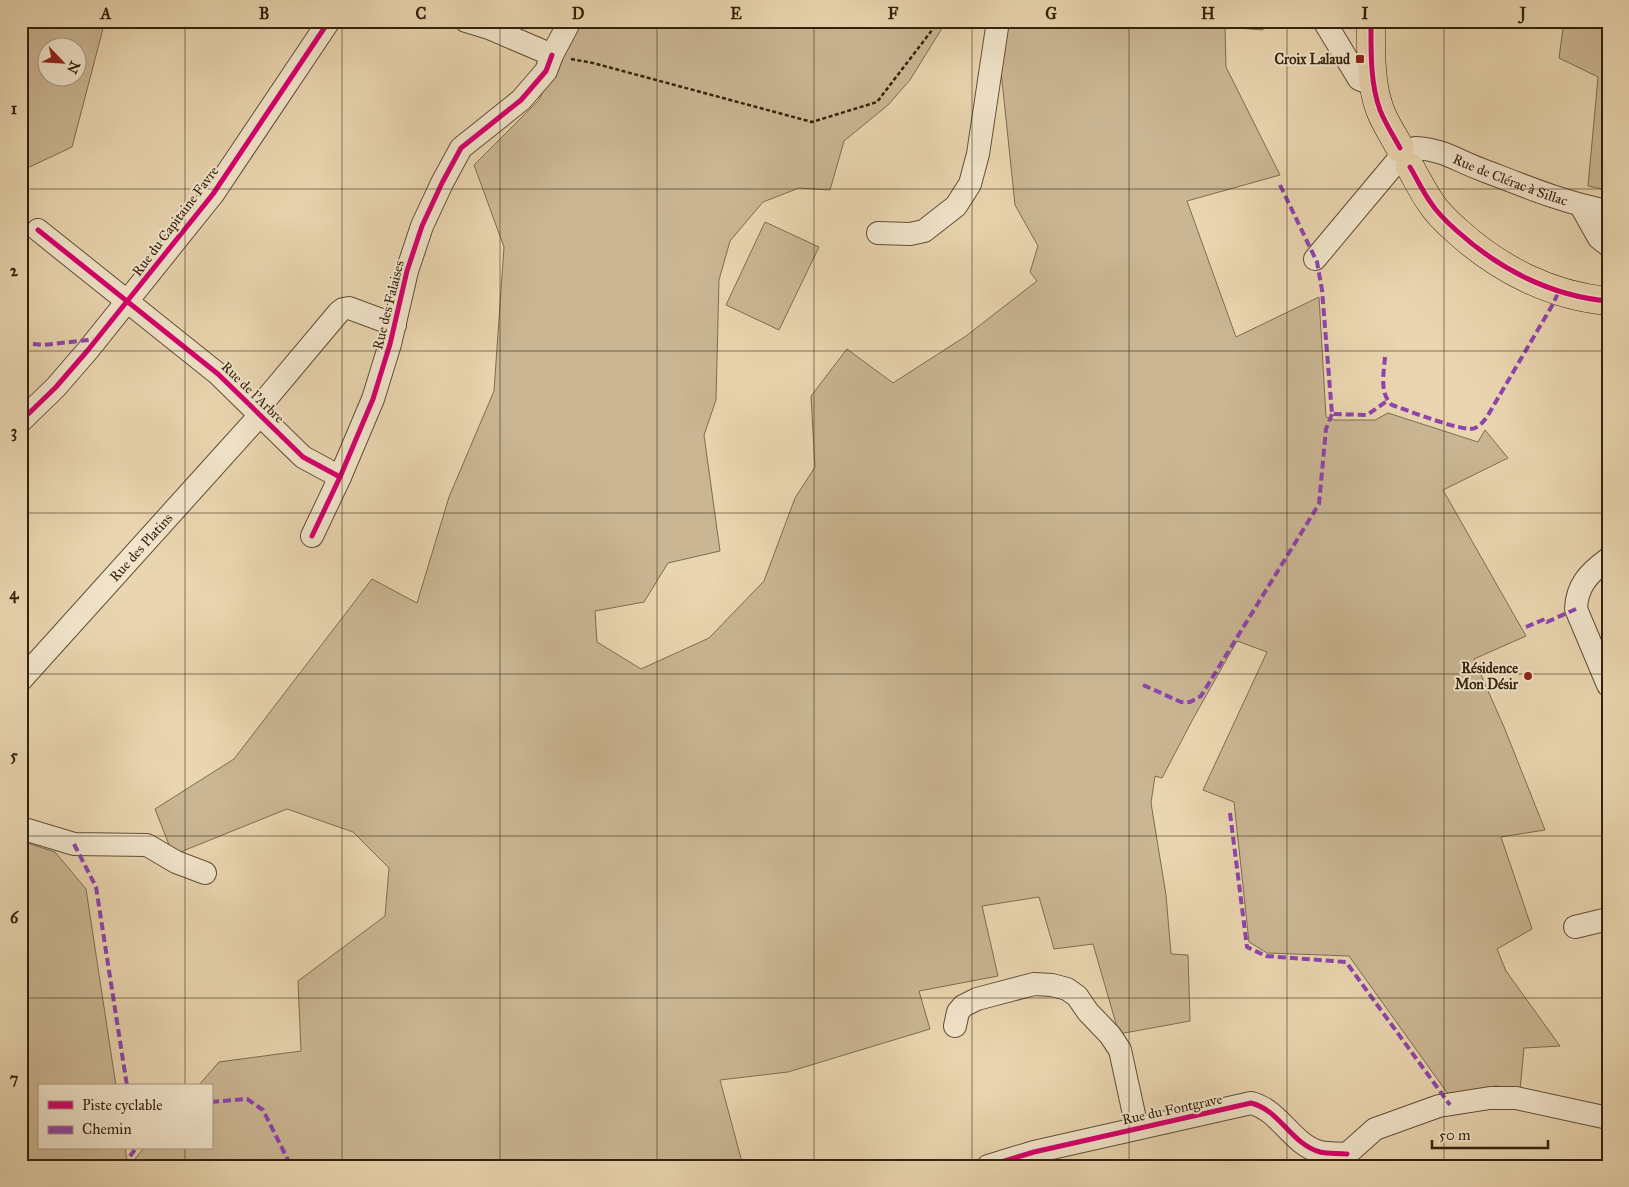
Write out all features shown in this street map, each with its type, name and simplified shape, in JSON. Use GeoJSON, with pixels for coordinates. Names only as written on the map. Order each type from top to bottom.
{"type":"FeatureCollection","features":[{"type":"Feature","properties":{"kind":"main road"},"geometry":{"type":"LineString","coordinates":[[1371,21],[1374,85],[1380,110],[1431,204],[1448,223],[1477,249],[1497,262],[1531,280],[1558,291],[1608,301]]}},
{"type":"Feature","properties":{"kind":"street","name":"Rue du Capitaine Favre"},"geometry":{"type":"LineString","coordinates":[[21,421],[56,387],[128,301],[213,194],[329,21]]}},
{"type":"Feature","properties":{"kind":"street"},"geometry":{"type":"LineString","coordinates":[[466,21],[489,28],[552,55]]}},
{"type":"Feature","properties":{"kind":"street","name":"Rue des Falaises"},"geometry":{"type":"LineString","coordinates":[[312,536],[340,477],[373,399],[407,271],[422,226],[442,183],[461,148],[521,100],[546,71],[552,55],[570,21]]}},
{"type":"Feature","properties":{"kind":"street"},"geometry":{"type":"LineString","coordinates":[[878,233],[910,234],[924,231],[956,206],[970,184],[978,154],[998,21]]}},
{"type":"Feature","properties":{"kind":"street"},"geometry":{"type":"LineString","coordinates":[[1324,21],[1359,79],[1374,85]]}},
{"type":"Feature","properties":{"kind":"street","name":"Rue de Clérac à Sillac"},"geometry":{"type":"LineString","coordinates":[[1405,156],[1439,151],[1478,168],[1581,206],[1608,211]]}},
{"type":"Feature","properties":{"kind":"street"},"geometry":{"type":"LineString","coordinates":[[1315,259],[1405,156]]}},
{"type":"Feature","properties":{"kind":"street"},"geometry":{"type":"LineString","coordinates":[[1581,206],[1599,238],[1608,245]]}},
{"type":"Feature","properties":{"kind":"street","name":"Rue de l'Arbre"},"geometry":{"type":"LineString","coordinates":[[38,230],[218,374],[303,457],[340,477]]}},
{"type":"Feature","properties":{"kind":"street","name":"Rue des Platins"},"geometry":{"type":"LineString","coordinates":[[21,680],[258,413],[338,312],[343,308],[349,308],[394,325]]}},
{"type":"Feature","properties":{"kind":"street"},"geometry":{"type":"LineString","coordinates":[[1608,559],[1584,579],[1576,598],[1576,609],[1608,685]]}},
{"type":"Feature","properties":{"kind":"street"},"geometry":{"type":"LineString","coordinates":[[21,828],[74,844],[147,845],[176,862],[204,873]]}},
{"type":"Feature","properties":{"kind":"street"},"geometry":{"type":"LineString","coordinates":[[1575,927],[1608,919]]}},
{"type":"Feature","properties":{"kind":"street"},"geometry":{"type":"LineString","coordinates":[[955,1026],[958,1012],[963,1006],[977,998],[1034,984],[1052,985],[1067,989],[1077,996],[1088,1012],[1110,1035],[1120,1050],[1137,1128]]}},
{"type":"Feature","properties":{"kind":"street","name":"Rue du Fontgrave"},"geometry":{"type":"LineString","coordinates":[[988,1166],[1034,1152],[1251,1103],[1271,1112],[1304,1145],[1344,1162],[1376,1129],[1440,1106],[1490,1098],[1516,1098],[1608,1118]]}},
{"type":"Feature","properties":{"kind":"path"},"geometry":{"type":"LineString","coordinates":[[552,55],[593,63],[812,122],[877,102],[939,21]]}},
{"type":"Feature","properties":{"kind":"shaded area"},"geometry":{"type":"Polygon","coordinates":[[[21,21],[105,21],[88,86],[88,38],[38,38],[38,88],[87,88],[72,147],[21,171],[21,21]]]}},
{"type":"Feature","properties":{"kind":"shaded area"},"geometry":{"type":"Polygon","coordinates":[[[576,21],[936,21],[944,25],[910,80],[888,105],[844,141],[830,190],[799,188],[763,202],[730,241],[719,280],[716,400],[704,435],[720,551],[668,563],[644,602],[595,611],[597,642],[641,669],[709,638],[764,581],[795,498],[815,467],[811,396],[847,349],[893,383],[966,336],[1037,281],[1030,272],[1038,246],[1015,205],[1001,71],[1007,21],[1263,21],[1263,30],[1225,27],[1226,67],[1280,175],[1187,201],[1236,337],[1319,297],[1326,417],[1335,420],[1375,420],[1388,413],[1478,442],[1485,430],[1508,458],[1443,490],[1526,636],[1474,659],[1504,727],[1545,830],[1501,837],[1532,929],[1497,949],[1506,971],[1560,1046],[1524,1048],[1520,1090],[1496,1086],[1448,1094],[1349,956],[1267,953],[1249,942],[1234,802],[1203,790],[1267,652],[1237,641],[1162,778],[1155,776],[1151,803],[1166,895],[1171,954],[1188,955],[1190,1021],[1119,1034],[1093,944],[1054,949],[1039,897],[982,906],[998,976],[919,991],[930,1029],[788,1072],[720,1080],[743,1166],[129,1166],[142,1150],[212,1150],[212,1084],[200,1084],[219,1062],[301,1051],[298,981],[385,916],[389,868],[353,832],[287,809],[173,855],[155,809],[234,759],[372,579],[417,603],[449,497],[494,391],[504,247],[474,165],[539,100],[576,21]]]}},
{"type":"Feature","properties":{"kind":"shaded area"},"geometry":{"type":"Polygon","coordinates":[[[1564,21],[1608,21],[1608,190],[1588,186],[1598,77],[1559,58],[1564,21]]]}},
{"type":"Feature","properties":{"kind":"shaded area"},"geometry":{"type":"Polygon","coordinates":[[[765,222],[819,247],[779,330],[726,305],[765,222]]]}},
{"type":"Feature","properties":{"kind":"shaded area"},"geometry":{"type":"Polygon","coordinates":[[[21,841],[55,852],[86,889],[116,1084],[38,1084],[38,1150],[125,1150],[128,1166],[21,1166],[21,841]]]}},
{"type":"Feature","properties":{"kind":"marked path"},"geometry":{"type":"LineString","coordinates":[[1280,185],[1317,262],[1322,290],[1332,414],[1367,415],[1387,401]]}},
{"type":"Feature","properties":{"kind":"marked path"},"geometry":{"type":"LineString","coordinates":[[1385,357],[1384,389],[1385,395],[1392,405],[1448,424],[1469,429],[1475,428],[1488,415],[1559,291]]}},
{"type":"Feature","properties":{"kind":"marked path"},"geometry":{"type":"LineString","coordinates":[[21,343],[43,345],[97,339]]}},
{"type":"Feature","properties":{"kind":"marked path"},"geometry":{"type":"LineString","coordinates":[[1143,685],[1181,702],[1190,702],[1201,696],[1319,504],[1326,429],[1332,414]]}},
{"type":"Feature","properties":{"kind":"marked path"},"geometry":{"type":"LineString","coordinates":[[1526,627],[1545,619],[1547,622],[1576,609]]}},
{"type":"Feature","properties":{"kind":"marked path"},"geometry":{"type":"LineString","coordinates":[[1230,813],[1247,947],[1266,956],[1346,962],[1450,1105]]}},
{"type":"Feature","properties":{"kind":"marked path"},"geometry":{"type":"LineString","coordinates":[[74,844],[96,887],[127,1084]]}},
{"type":"Feature","properties":{"kind":"marked path"},"geometry":{"type":"LineString","coordinates":[[212,1102],[247,1099],[263,1110],[291,1166]]}},
{"type":"Feature","properties":{"kind":"marked path"},"geometry":{"type":"LineString","coordinates":[[123,1166],[135,1150]]}},
{"type":"Feature","properties":{"kind":"cycle path"},"geometry":{"type":"LineString","coordinates":[[21,421],[56,387],[88,350],[213,194],[329,21]]}},
{"type":"Feature","properties":{"kind":"cycle path"},"geometry":{"type":"LineString","coordinates":[[1371,21],[1374,89],[1384,120],[1400,148]]}},
{"type":"Feature","properties":{"kind":"cycle path"},"geometry":{"type":"LineString","coordinates":[[312,536],[340,477],[373,399],[390,344],[407,271],[422,226],[442,183],[461,148],[521,100],[546,71],[552,55]]}},
{"type":"Feature","properties":{"kind":"cycle path"},"geometry":{"type":"LineString","coordinates":[[1410,167],[1425,194],[1440,215],[1473,245],[1490,257],[1508,269],[1546,287],[1587,298],[1608,301]]}},
{"type":"Feature","properties":{"kind":"cycle path"},"geometry":{"type":"LineString","coordinates":[[38,230],[218,374],[303,457],[340,477]]}},
{"type":"Feature","properties":{"kind":"cycle path"},"geometry":{"type":"LineString","coordinates":[[988,1166],[1034,1152],[1251,1103],[1270,1112],[1293,1135],[1310,1148],[1323,1153],[1347,1154]]}},
{"type":"Feature","properties":{"kind":"place","name":"Croix Lalaud"},"geometry":{"type":"Point","coordinates":[1360,59]}},
{"type":"Feature","properties":{"kind":"place","name":"Résidence Mon Désir"},"geometry":{"type":"Point","coordinates":[1528,676]}}]}
